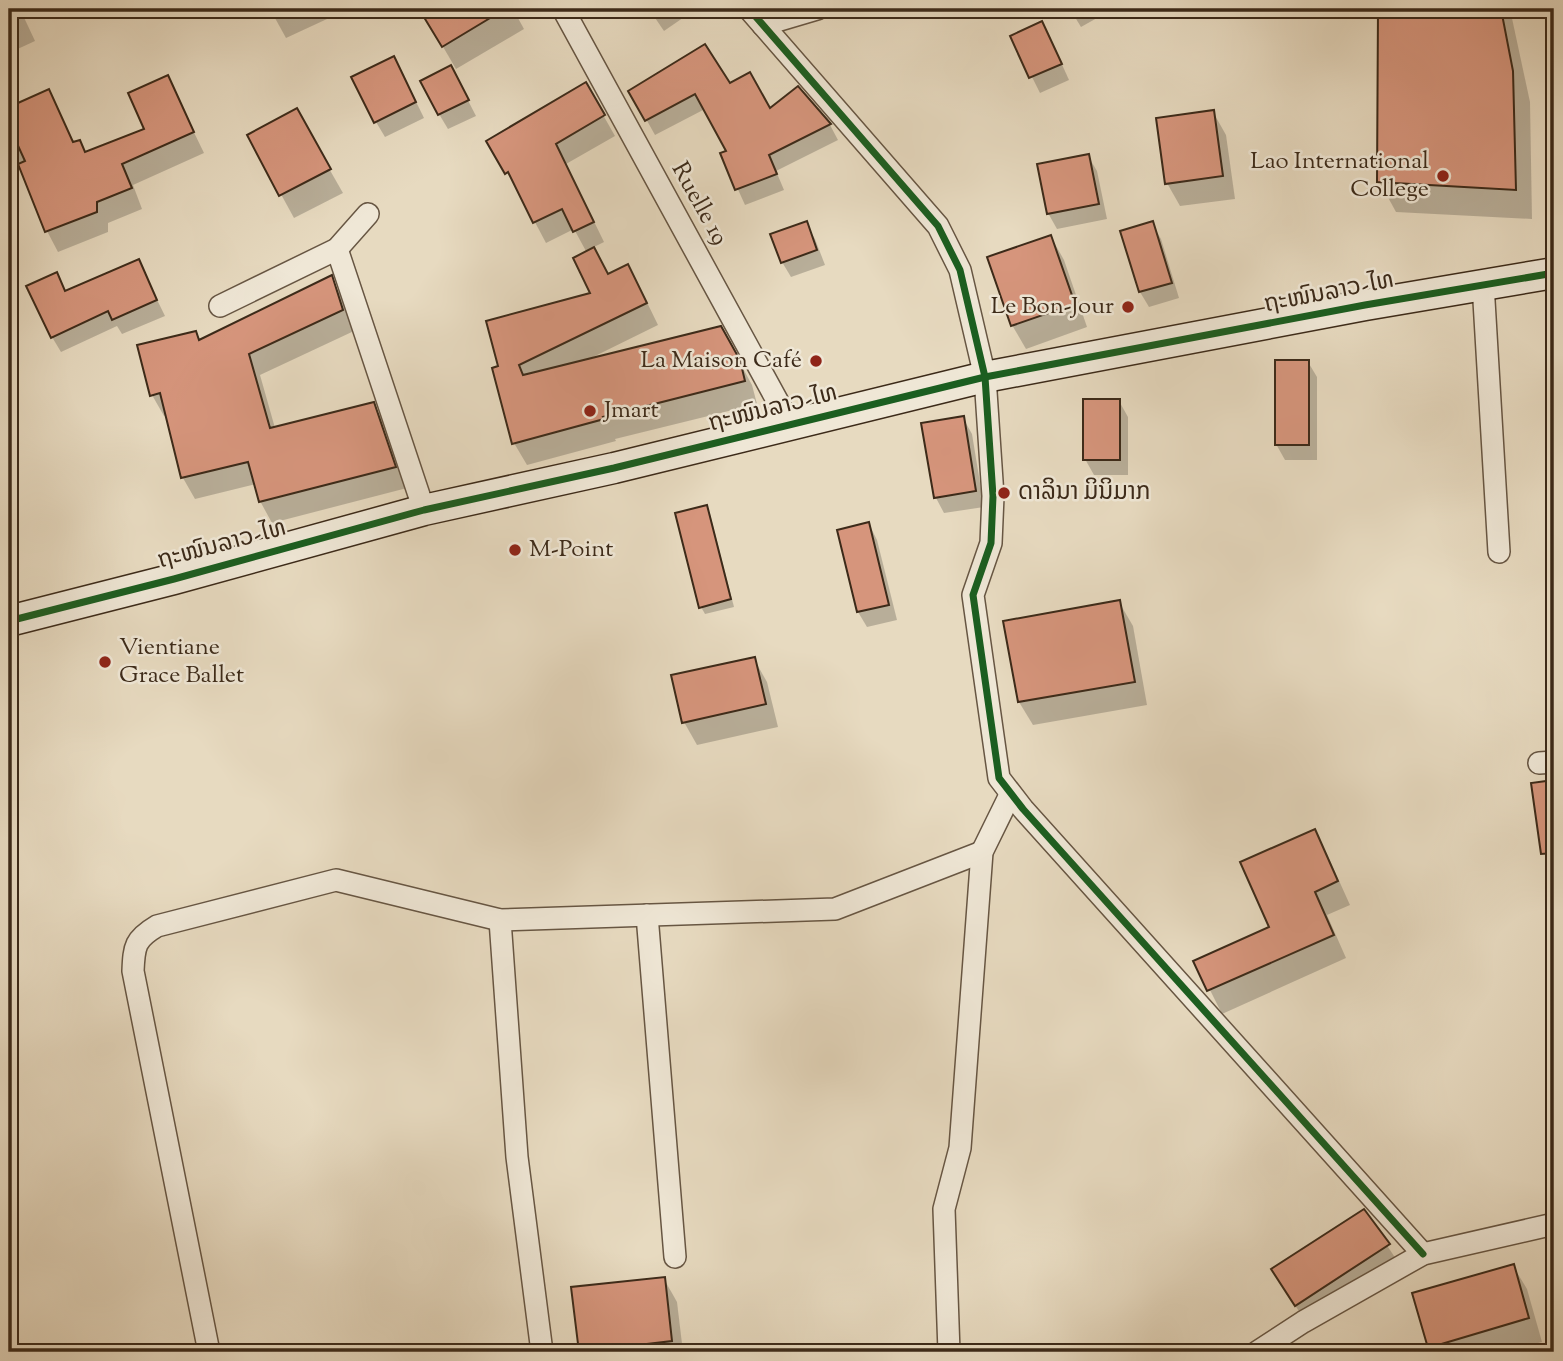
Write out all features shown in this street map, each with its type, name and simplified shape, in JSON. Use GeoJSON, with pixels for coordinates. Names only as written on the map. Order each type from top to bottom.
{"type":"FeatureCollection","features":[{"type":"Feature","properties":{"kind":"street","name":"Ruelle 19"},"geometry":{"type":"LineString","coordinates":[[563,9],[790,424]]}},
{"type":"Feature","properties":{"kind":"street"},"geometry":{"type":"LineString","coordinates":[[749,9],[937,226],[960,270],[985,377],[993,496],[991,543],[973,595],[999,778],[1010,795],[1423,1254]]}},
{"type":"Feature","properties":{"kind":"street"},"geometry":{"type":"LineString","coordinates":[[763,25],[817,9]]}},
{"type":"Feature","properties":{"kind":"street"},"geometry":{"type":"LineString","coordinates":[[220,306],[337,249],[368,214]]}},
{"type":"Feature","properties":{"kind":"street"},"geometry":{"type":"LineString","coordinates":[[337,249],[424,510]]}},
{"type":"Feature","properties":{"kind":"street","name":"ຖະໜົນລາວ-ໄທ"},"geometry":{"type":"LineString","coordinates":[[9,621],[424,510],[614,468],[985,377],[1554,273]]}},
{"type":"Feature","properties":{"kind":"street"},"geometry":{"type":"LineString","coordinates":[[1483,284],[1499,552]]}},
{"type":"Feature","properties":{"kind":"street"},"geometry":{"type":"LineString","coordinates":[[949,1352],[944,1209],[960,1148],[982,852],[1010,795]]}},
{"type":"Feature","properties":{"kind":"street"},"geometry":{"type":"LineString","coordinates":[[209,1352],[133,971],[137,941],[145,933],[157,926],[336,880],[499,920],[835,909],[982,852]]}},
{"type":"Feature","properties":{"kind":"street"},"geometry":{"type":"LineString","coordinates":[[647,915],[675,1257]]}},
{"type":"Feature","properties":{"kind":"street"},"geometry":{"type":"LineString","coordinates":[[499,920],[517,1157],[542,1352]]}},
{"type":"Feature","properties":{"kind":"street"},"geometry":{"type":"LineString","coordinates":[[1258,1352],[1303,1322],[1423,1254],[1554,1224]]}},
{"type":"Feature","properties":{"kind":"building"},"geometry":{"type":"Polygon","coordinates":[[[419,9],[505,9],[442,47],[419,9]]]}},
{"type":"Feature","properties":{"kind":"building"},"geometry":{"type":"Polygon","coordinates":[[[1378,9],[1501,9],[1513,71],[1516,190],[1377,182],[1378,9]]]}},
{"type":"Feature","properties":{"kind":"building"},"geometry":{"type":"Polygon","coordinates":[[[1042,21],[1062,64],[1029,78],[1010,36],[1042,21]]]}},
{"type":"Feature","properties":{"kind":"building"},"geometry":{"type":"Polygon","coordinates":[[[705,44],[730,83],[750,72],[770,108],[798,86],[831,124],[769,155],[777,174],[735,190],[720,153],[726,151],[695,94],[645,121],[628,91],[705,44]]]}},
{"type":"Feature","properties":{"kind":"building"},"geometry":{"type":"Polygon","coordinates":[[[394,56],[416,102],[374,123],[351,77],[394,56]]]}},
{"type":"Feature","properties":{"kind":"building"},"geometry":{"type":"Polygon","coordinates":[[[451,65],[469,100],[438,115],[420,81],[451,65]]]}},
{"type":"Feature","properties":{"kind":"building"},"geometry":{"type":"Polygon","coordinates":[[[168,75],[194,132],[122,164],[132,188],[97,202],[97,212],[45,232],[18,164],[25,161],[9,126],[9,107],[49,89],[73,142],[80,140],[85,152],[144,129],[128,93],[168,75]]]}},
{"type":"Feature","properties":{"kind":"building"},"geometry":{"type":"Polygon","coordinates":[[[586,82],[605,115],[556,144],[594,222],[573,232],[562,209],[533,223],[508,172],[505,174],[486,141],[586,82]]]}},
{"type":"Feature","properties":{"kind":"building"},"geometry":{"type":"Polygon","coordinates":[[[297,108],[331,169],[279,196],[247,135],[297,108]]]}},
{"type":"Feature","properties":{"kind":"building"},"geometry":{"type":"Polygon","coordinates":[[[1214,110],[1223,176],[1165,184],[1156,118],[1214,110]]]}},
{"type":"Feature","properties":{"kind":"building"},"geometry":{"type":"Polygon","coordinates":[[[1089,154],[1099,204],[1047,214],[1037,164],[1089,154]]]}},
{"type":"Feature","properties":{"kind":"building"},"geometry":{"type":"Polygon","coordinates":[[[807,221],[817,250],[781,263],[770,234],[807,221]]]}},
{"type":"Feature","properties":{"kind":"building"},"geometry":{"type":"Polygon","coordinates":[[[1153,221],[1172,283],[1139,292],[1120,231],[1153,221]]]}},
{"type":"Feature","properties":{"kind":"building"},"geometry":{"type":"Polygon","coordinates":[[[1051,235],[1075,304],[1011,326],[987,257],[1051,235]]]}},
{"type":"Feature","properties":{"kind":"building"},"geometry":{"type":"Polygon","coordinates":[[[594,247],[608,274],[628,264],[647,303],[519,365],[523,375],[721,326],[740,360],[745,381],[603,417],[604,419],[512,444],[492,368],[498,366],[486,321],[590,293],[573,258],[594,247]]]}},
{"type":"Feature","properties":{"kind":"building"},"geometry":{"type":"Polygon","coordinates":[[[139,259],[157,300],[112,320],[108,311],[51,338],[26,286],[57,272],[65,291],[139,259]]]}},
{"type":"Feature","properties":{"kind":"building"},"geometry":{"type":"Polygon","coordinates":[[[332,275],[343,310],[249,354],[270,428],[374,402],[396,467],[259,502],[248,462],[181,478],[160,393],[150,396],[137,345],[196,331],[199,340],[332,275]]]}},
{"type":"Feature","properties":{"kind":"building"},"geometry":{"type":"Polygon","coordinates":[[[1275,360],[1309,360],[1309,445],[1275,445],[1275,360]]]}},
{"type":"Feature","properties":{"kind":"building"},"geometry":{"type":"Polygon","coordinates":[[[1083,399],[1120,399],[1120,460],[1083,460],[1083,399]]]}},
{"type":"Feature","properties":{"kind":"building"},"geometry":{"type":"Polygon","coordinates":[[[964,416],[976,491],[934,498],[921,423],[964,416]]]}},
{"type":"Feature","properties":{"kind":"building"},"geometry":{"type":"Polygon","coordinates":[[[707,505],[731,599],[699,608],[675,513],[707,505]]]}},
{"type":"Feature","properties":{"kind":"building"},"geometry":{"type":"Polygon","coordinates":[[[869,522],[889,605],[857,612],[837,530],[869,522]]]}},
{"type":"Feature","properties":{"kind":"building"},"geometry":{"type":"Polygon","coordinates":[[[1120,600],[1135,682],[1018,702],[1003,621],[1120,600]]]}},
{"type":"Feature","properties":{"kind":"building"},"geometry":{"type":"Polygon","coordinates":[[[755,657],[766,704],[682,723],[671,675],[755,657]]]}},
{"type":"Feature","properties":{"kind":"building"},"geometry":{"type":"Polygon","coordinates":[[[1554,780],[1554,853],[1541,854],[1531,783],[1554,780]]]}},
{"type":"Feature","properties":{"kind":"building"},"geometry":{"type":"Polygon","coordinates":[[[1315,829],[1338,881],[1315,892],[1334,935],[1207,991],[1193,961],[1269,927],[1240,862],[1315,829]]]}},
{"type":"Feature","properties":{"kind":"building"},"geometry":{"type":"Polygon","coordinates":[[[1364,1209],[1390,1244],[1295,1306],[1271,1269],[1364,1209]]]}},
{"type":"Feature","properties":{"kind":"building"},"geometry":{"type":"Polygon","coordinates":[[[1514,1264],[1529,1318],[1428,1348],[1412,1293],[1514,1264]]]}},
{"type":"Feature","properties":{"kind":"building"},"geometry":{"type":"Polygon","coordinates":[[[665,1277],[672,1341],[579,1352],[571,1287],[665,1277]]]}},
{"type":"Feature","properties":{"kind":"cycle path"},"geometry":{"type":"LineString","coordinates":[[749,9],[938,226],[960,270],[985,377],[993,496],[991,543],[973,595],[999,778],[1023,809],[1423,1254]]}},
{"type":"Feature","properties":{"kind":"cycle path"},"geometry":{"type":"LineString","coordinates":[[9,621],[424,510],[614,468],[985,377],[1365,305],[1554,273]]}},
{"type":"Feature","properties":{"kind":"place","name":"Lao International College"},"geometry":{"type":"Point","coordinates":[1443,176]}},
{"type":"Feature","properties":{"kind":"place","name":"Le Bon-Jour"},"geometry":{"type":"Point","coordinates":[1128,307]}},
{"type":"Feature","properties":{"kind":"place","name":"La Maison Café"},"geometry":{"type":"Point","coordinates":[816,361]}},
{"type":"Feature","properties":{"kind":"place","name":"Jmart"},"geometry":{"type":"Point","coordinates":[590,411]}},
{"type":"Feature","properties":{"kind":"place","name":"ດາລິນາ ມິນິມາກ"},"geometry":{"type":"Point","coordinates":[1004,493]}},
{"type":"Feature","properties":{"kind":"place","name":"M-Point"},"geometry":{"type":"Point","coordinates":[515,550]}},
{"type":"Feature","properties":{"kind":"place","name":"Vientiane Grace Ballet"},"geometry":{"type":"Point","coordinates":[105,662]}}]}
